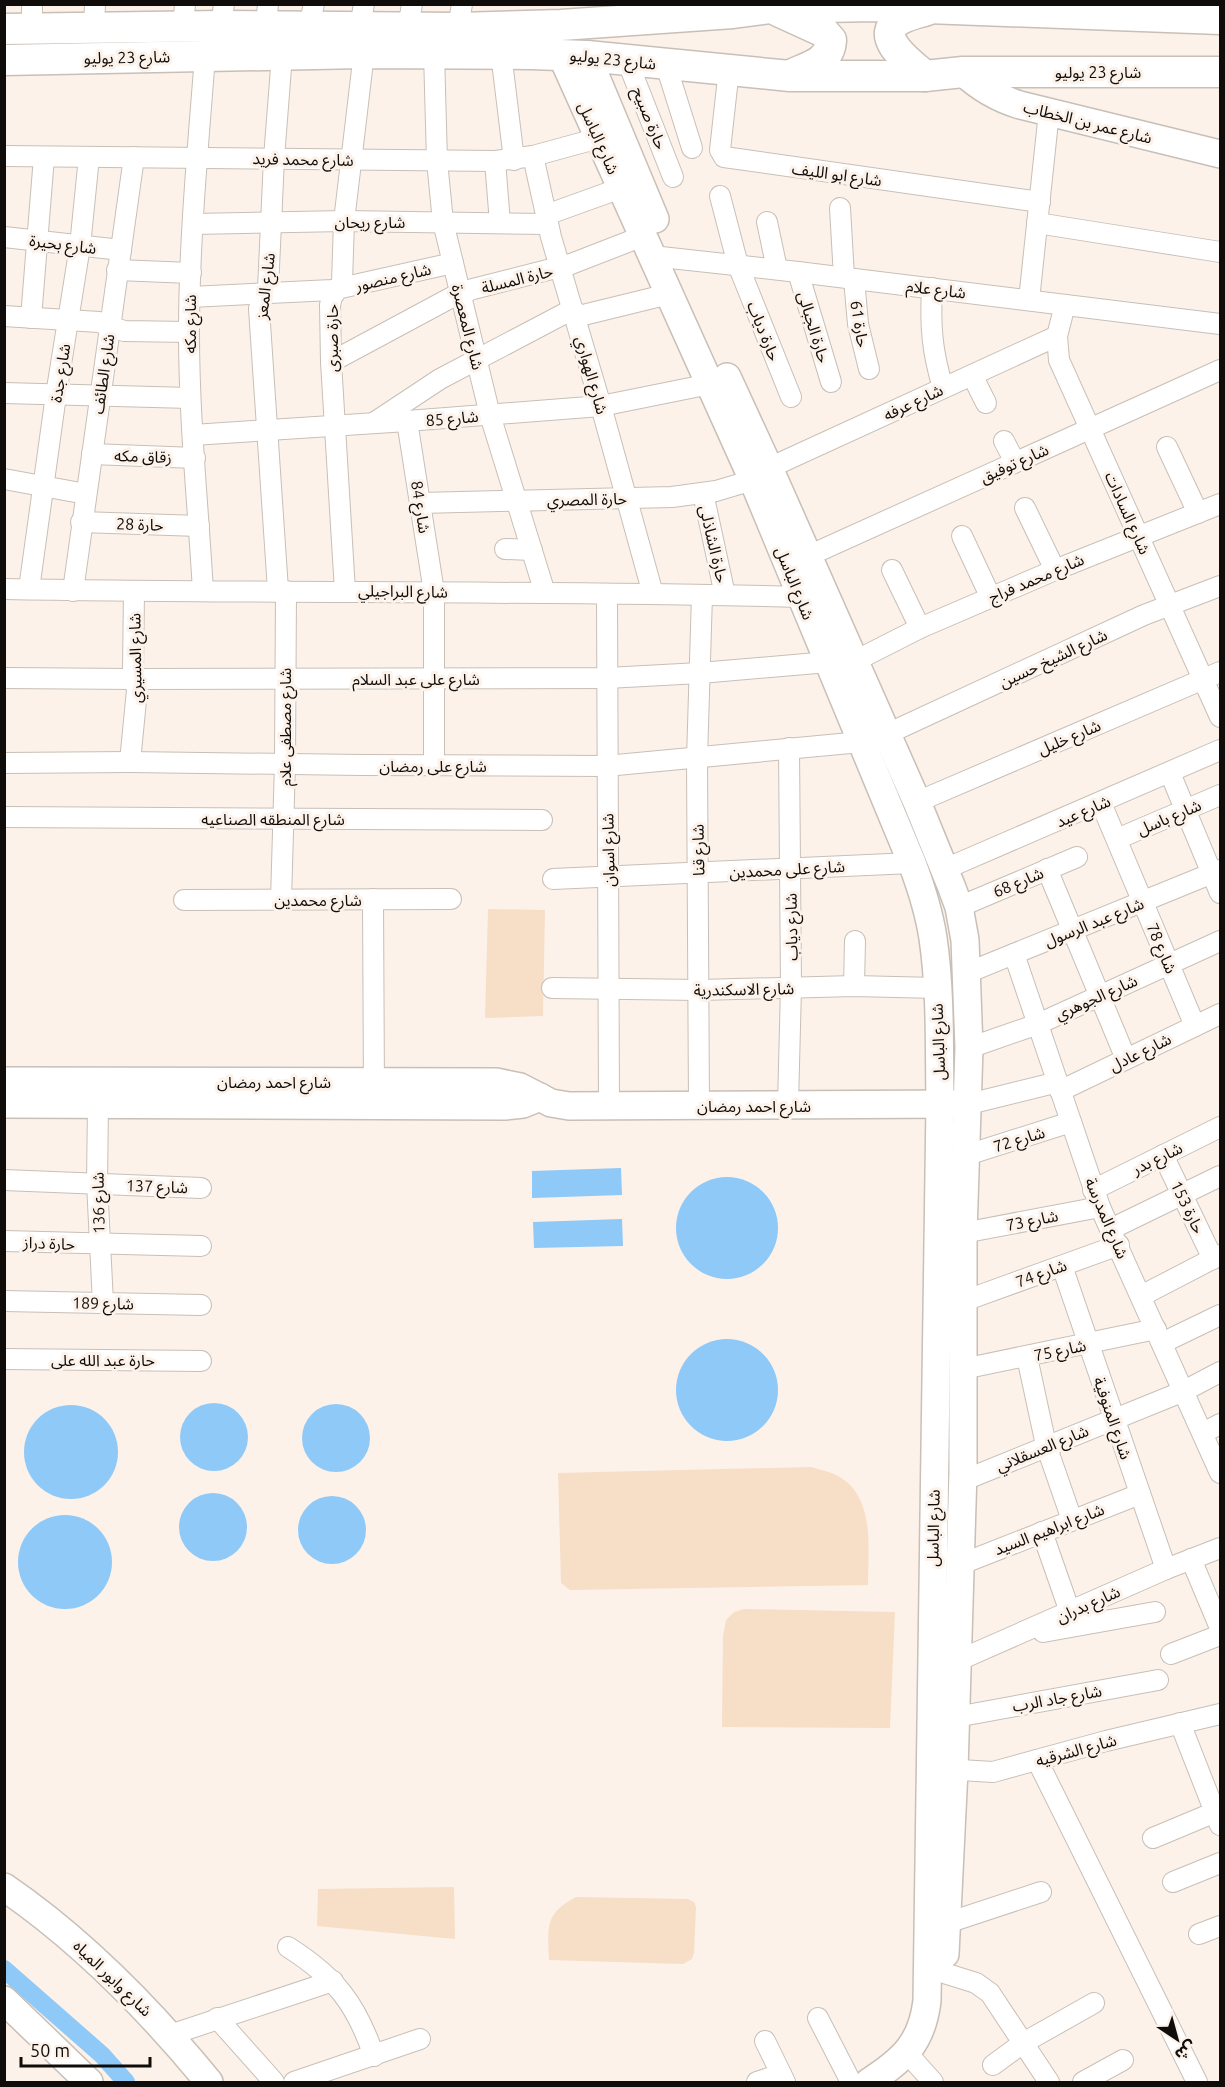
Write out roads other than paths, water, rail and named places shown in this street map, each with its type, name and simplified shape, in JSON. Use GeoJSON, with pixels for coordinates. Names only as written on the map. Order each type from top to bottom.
{"type":"FeatureCollection","features":[{"type":"Feature","properties":{"kind":"main road","name":"شارع 23 يوليو"},"geometry":{"type":"LineString","coordinates":[[4,60],[282,55],[363,28],[410,16],[733,13],[766,6],[875,5],[1126,10],[1221,19]]}},
{"type":"Feature","properties":{"kind":"main road"},"geometry":{"type":"LineString","coordinates":[[766,6],[824,32],[831,40],[829,52],[821,61],[790,76]]}},
{"type":"Feature","properties":{"kind":"main road"},"geometry":{"type":"LineString","coordinates":[[925,76],[892,45],[891,28],[896,22],[935,6]]}},
{"type":"Feature","properties":{"kind":"main road","name":"شارع 23 يوليو"},"geometry":{"type":"LineString","coordinates":[[23,21],[94,16],[312,15],[363,28],[434,53],[574,55],[790,76],[925,76],[963,72],[1221,72]]}},
{"type":"Feature","properties":{"kind":"main road","name":"شارع الباسل"},"geometry":{"type":"LineString","coordinates":[[574,55],[598,138],[621,188],[655,249],[669,294],[710,384],[808,556],[812,593],[828,662],[912,863],[928,912],[936,962],[940,1104],[934,1471],[947,1923],[945,1973],[937,2029],[914,2070]]}},
{"type":"Feature","properties":{"kind":"main road","name":"شارع الباسل"},"geometry":{"type":"LineString","coordinates":[[574,55],[655,249],[761,474],[812,593],[855,661],[945,870],[959,907],[965,940],[969,1104],[963,1233],[962,1476],[956,1717],[942,1769],[927,2001],[914,2070]]}},
{"type":"Feature","properties":{"kind":"main road","name":"شارع عمر بن الخطاب"},"geometry":{"type":"LineString","coordinates":[[963,72],[984,90],[1000,99],[1221,154]]}},
{"type":"Feature","properties":{"kind":"main road","name":"شارع احمد رمضان"},"geometry":{"type":"LineString","coordinates":[[4,1081],[374,1093]]}},
{"type":"Feature","properties":{"kind":"main road","name":"شارع احمد رمضان"},"geometry":{"type":"LineString","coordinates":[[4,1104],[98,1104],[374,1093],[496,1082],[520,1087],[551,1103],[562,1106],[969,1104]]}},
{"type":"Feature","properties":{"kind":"main road"},"geometry":{"type":"LineString","coordinates":[[934,1471],[962,1476]]}},
{"type":"Feature","properties":{"kind":"main road","name":"شارع وابور المياه"},"geometry":{"type":"LineString","coordinates":[[4,1887],[49,1919],[106,1968],[170,2035],[209,2082]]}},
{"type":"Feature","properties":{"kind":"main road"},"geometry":{"type":"LineString","coordinates":[[4,2000],[89,2082]]}},
{"type":"Feature","properties":{"kind":"main road","name":"شارع الباسل"},"geometry":{"type":"LineString","coordinates":[[868,2082],[890,2069],[914,2070]]}},
{"type":"Feature","properties":{"kind":"street","name":"حارة صبرى"},"geometry":{"type":"LineString","coordinates":[[345,591],[331,362],[330,305],[332,297],[342,283],[344,221],[363,28]]}},
{"type":"Feature","properties":{"kind":"street","name":"شارع المعصرة"},"geometry":{"type":"LineString","coordinates":[[434,53],[437,162],[443,222],[490,415],[545,593]]}},
{"type":"Feature","properties":{"kind":"street","name":"شارع الهواري"},"geometry":{"type":"LineString","coordinates":[[501,53],[514,159],[546,219],[653,594]]}},
{"type":"Feature","properties":{"kind":"street","name":"شارع المعز"},"geometry":{"type":"LineString","coordinates":[[282,55],[266,294],[259,309],[282,590]]}},
{"type":"Feature","properties":{"kind":"street","name":"شارع مكه"},"geometry":{"type":"LineString","coordinates":[[203,591],[190,398],[189,332],[193,224],[205,56]]}},
{"type":"Feature","properties":{"kind":"street","name":"حارة صبيح"},"geometry":{"type":"LineString","coordinates":[[627,60],[674,177]]}},
{"type":"Feature","properties":{"kind":"street"},"geometry":{"type":"LineString","coordinates":[[666,65],[692,148]]}},
{"type":"Feature","properties":{"kind":"street","name":"شارع ابو الليف"},"geometry":{"type":"LineString","coordinates":[[729,69],[720,150],[724,157],[1040,202]]}},
{"type":"Feature","properties":{"kind":"street"},"geometry":{"type":"LineString","coordinates":[[1029,300],[1049,112]]}},
{"type":"Feature","properties":{"kind":"street","name":"شارع محمد فريد"},"geometry":{"type":"LineString","coordinates":[[4,156],[437,162],[514,159],[598,138]]}},
{"type":"Feature","properties":{"kind":"street"},"geometry":{"type":"LineString","coordinates":[[31,318],[44,157]]}},
{"type":"Feature","properties":{"kind":"street","name":"شارع جدة"},"geometry":{"type":"LineString","coordinates":[[29,589],[56,395],[80,246],[89,157]]}},
{"type":"Feature","properties":{"kind":"street","name":"شارع الطائف"},"geometry":{"type":"LineString","coordinates":[[73,591],[134,157]]}},
{"type":"Feature","properties":{"kind":"street"},"geometry":{"type":"LineString","coordinates":[[500,223],[514,159]]}},
{"type":"Feature","properties":{"kind":"street","name":"شارع ريحان"},"geometry":{"type":"LineString","coordinates":[[193,224],[344,221],[500,223],[546,219],[621,188]]}},
{"type":"Feature","properties":{"kind":"street","name":"حارة دياب"},"geometry":{"type":"LineString","coordinates":[[720,196],[738,265],[790,397]]}},
{"type":"Feature","properties":{"kind":"street","name":"حارة 61"},"geometry":{"type":"LineString","coordinates":[[840,208],[849,278],[869,369]]}},
{"type":"Feature","properties":{"kind":"street"},"geometry":{"type":"LineString","coordinates":[[766,222],[777,269]]}},
{"type":"Feature","properties":{"kind":"street"},"geometry":{"type":"LineString","coordinates":[[1037,223],[1221,252]]}},
{"type":"Feature","properties":{"kind":"street","name":"شارع بحيرة"},"geometry":{"type":"LineString","coordinates":[[4,237],[80,246],[119,260],[191,273]]}},
{"type":"Feature","properties":{"kind":"street","name":"شارع علام"},"geometry":{"type":"LineString","coordinates":[[655,249],[738,265],[1221,324]]}},
{"type":"Feature","properties":{"kind":"street","name":"حارة المسلة"},"geometry":{"type":"LineString","coordinates":[[331,362],[460,294],[560,268],[655,249]]}},
{"type":"Feature","properties":{"kind":"street","name":"شارع منصور"},"geometry":{"type":"LineString","coordinates":[[190,297],[339,289],[453,263]]}},
{"type":"Feature","properties":{"kind":"street","name":"حارة الجبالى"},"geometry":{"type":"LineString","coordinates":[[798,272],[831,382]]}},
{"type":"Feature","properties":{"kind":"street"},"geometry":{"type":"LineString","coordinates":[[932,288],[930,325],[932,349],[943,388]]}},
{"type":"Feature","properties":{"kind":"street"},"geometry":{"type":"LineString","coordinates":[[373,424],[440,379],[476,359],[574,313],[669,294]]}},
{"type":"Feature","properties":{"kind":"street","name":"شارع السادات"},"geometry":{"type":"LineString","coordinates":[[1065,305],[1057,336],[1059,360],[1170,606],[1212,675],[1221,717]]}},
{"type":"Feature","properties":{"kind":"street"},"geometry":{"type":"LineString","coordinates":[[4,316],[105,322],[124,331],[189,332]]}},
{"type":"Feature","properties":{"kind":"street","name":"شارع عرفه"},"geometry":{"type":"LineString","coordinates":[[761,474],[1057,336]]}},
{"type":"Feature","properties":{"kind":"street","name":"شارع توفيق"},"geometry":{"type":"LineString","coordinates":[[808,556],[1221,370]]}},
{"type":"Feature","properties":{"kind":"street"},"geometry":{"type":"LineString","coordinates":[[972,375],[986,403]]}},
{"type":"Feature","properties":{"kind":"street","name":"شارع 85"},"geometry":{"type":"LineString","coordinates":[[193,435],[601,406],[710,384]]}},
{"type":"Feature","properties":{"kind":"street"},"geometry":{"type":"LineString","coordinates":[[4,393],[190,398]]}},
{"type":"Feature","properties":{"kind":"street","name":"شارع 84"},"geometry":{"type":"LineString","coordinates":[[407,421],[434,592],[434,766]]}},
{"type":"Feature","properties":{"kind":"street"},"geometry":{"type":"LineString","coordinates":[[1004,441],[1015,462]]}},
{"type":"Feature","properties":{"kind":"street"},"geometry":{"type":"LineString","coordinates":[[1167,447],[1198,513]]}},
{"type":"Feature","properties":{"kind":"street","name":"زقاق مكه"},"geometry":{"type":"LineString","coordinates":[[92,454],[195,458]]}},
{"type":"Feature","properties":{"kind":"street","name":"حارة المصري"},"geometry":{"type":"LineString","coordinates":[[420,504],[672,497],[703,493],[761,474]]}},
{"type":"Feature","properties":{"kind":"street"},"geometry":{"type":"LineString","coordinates":[[4,479],[86,494]]}},
{"type":"Feature","properties":{"kind":"street","name":"حارة الشاذلى"},"geometry":{"type":"LineString","coordinates":[[703,493],[725,595]]}},
{"type":"Feature","properties":{"kind":"street","name":"شارع محمد فراج"},"geometry":{"type":"LineString","coordinates":[[855,661],[920,628],[1055,570],[1221,504]]}},
{"type":"Feature","properties":{"kind":"street"},"geometry":{"type":"LineString","coordinates":[[1025,508],[1055,570]]}},
{"type":"Feature","properties":{"kind":"street","name":"حارة 28"},"geometry":{"type":"LineString","coordinates":[[81,522],[199,526]]}},
{"type":"Feature","properties":{"kind":"street"},"geometry":{"type":"LineString","coordinates":[[962,536],[990,598]]}},
{"type":"Feature","properties":{"kind":"street"},"geometry":{"type":"LineString","coordinates":[[505,549],[532,550]]}},
{"type":"Feature","properties":{"kind":"street"},"geometry":{"type":"LineString","coordinates":[[892,570],[920,628]]}},
{"type":"Feature","properties":{"kind":"street","name":"شارع الشيخ حسين"},"geometry":{"type":"LineString","coordinates":[[887,734],[1144,615],[1221,586]]}},
{"type":"Feature","properties":{"kind":"street","name":"شارع البراجيلي"},"geometry":{"type":"LineString","coordinates":[[4,589],[725,595],[812,593]]}},
{"type":"Feature","properties":{"kind":"street","name":"شارع مصطفى علام"},"geometry":{"type":"LineString","coordinates":[[281,900],[286,678],[282,590]]}},
{"type":"Feature","properties":{"kind":"street","name":"شارع المسيري"},"geometry":{"type":"LineString","coordinates":[[130,762],[137,690],[134,679],[134,591]]}},
{"type":"Feature","properties":{"kind":"street","name":"شارع اسوان"},"geometry":{"type":"LineString","coordinates":[[607,594],[609,1106]]}},
{"type":"Feature","properties":{"kind":"street","name":"شارع قنا"},"geometry":{"type":"LineString","coordinates":[[699,1106],[697,759],[702,594]]}},
{"type":"Feature","properties":{"kind":"street","name":"شارع على عبد السلام"},"geometry":{"type":"LineString","coordinates":[[4,678],[608,678],[700,674],[828,662]]}},
{"type":"Feature","properties":{"kind":"street","name":"شارع خليل"},"geometry":{"type":"LineString","coordinates":[[917,802],[1212,675]]}},
{"type":"Feature","properties":{"kind":"street","name":"شارع على رمضان"},"geometry":{"type":"LineString","coordinates":[[4,763],[606,766],[861,742]]}},
{"type":"Feature","properties":{"kind":"street","name":"شارع دياب"},"geometry":{"type":"LineString","coordinates":[[788,1106],[791,987],[789,748]]}},
{"type":"Feature","properties":{"kind":"street","name":"شارع عيد"},"geometry":{"type":"LineString","coordinates":[[945,870],[1221,750]]}},
{"type":"Feature","properties":{"kind":"street"},"geometry":{"type":"LineString","coordinates":[[1170,773],[1185,810],[1216,872],[1221,893]]}},
{"type":"Feature","properties":{"kind":"street","name":"شارع باسل"},"geometry":{"type":"LineString","coordinates":[[1117,839],[1221,795]]}},
{"type":"Feature","properties":{"kind":"street","name":"شارع 78"},"geometry":{"type":"LineString","coordinates":[[1101,803],[1195,1026]]}},
{"type":"Feature","properties":{"kind":"street","name":"شارع المنطقه الصناعيه"},"geometry":{"type":"LineString","coordinates":[[4,817],[543,820]]}},
{"type":"Feature","properties":{"kind":"street","name":"شارع 68"},"geometry":{"type":"LineString","coordinates":[[959,907],[1077,857]]}},
{"type":"Feature","properties":{"kind":"street","name":"شارع على محمدين"},"geometry":{"type":"LineString","coordinates":[[553,879],[912,863]]}},
{"type":"Feature","properties":{"kind":"street"},"geometry":{"type":"LineString","coordinates":[[1047,869],[1126,1059]]}},
{"type":"Feature","properties":{"kind":"street","name":"شارع عبد الرسول"},"geometry":{"type":"LineString","coordinates":[[967,973],[1216,872]]}},
{"type":"Feature","properties":{"kind":"street"},"geometry":{"type":"LineString","coordinates":[[373,899],[374,1093]]}},
{"type":"Feature","properties":{"kind":"street","name":"شارع محمدين"},"geometry":{"type":"LineString","coordinates":[[184,900],[451,899]]}},
{"type":"Feature","properties":{"kind":"street"},"geometry":{"type":"LineString","coordinates":[[854,986],[855,941]]}},
{"type":"Feature","properties":{"kind":"street","name":"شارع الجوهري"},"geometry":{"type":"LineString","coordinates":[[969,1048],[1038,1024],[1221,941]]}},
{"type":"Feature","properties":{"kind":"street","name":"شارع المدرسة"},"geometry":{"type":"LineString","coordinates":[[1014,954],[1097,1198],[1184,1391],[1212,1428],[1221,1473]]}},
{"type":"Feature","properties":{"kind":"street","name":"شارع الاسكندرية"},"geometry":{"type":"LineString","coordinates":[[552,988],[700,990],[854,986],[937,988]]}},
{"type":"Feature","properties":{"kind":"street","name":"شارع عادل"},"geometry":{"type":"LineString","coordinates":[[969,1104],[1059,1087],[1126,1059],[1221,1014]]}},
{"type":"Feature","properties":{"kind":"street","name":"شارع 136"},"geometry":{"type":"LineString","coordinates":[[98,1104],[97,1183],[104,1303]]}},
{"type":"Feature","properties":{"kind":"street","name":"شارع 72"},"geometry":{"type":"LineString","coordinates":[[967,1155],[1071,1122]]}},
{"type":"Feature","properties":{"kind":"street","name":"شارع بدر"},"geometry":{"type":"LineString","coordinates":[[1097,1198],[1163,1155],[1221,1127]]}},
{"type":"Feature","properties":{"kind":"street","name":"حارة 153"},"geometry":{"type":"LineString","coordinates":[[1163,1155],[1182,1195],[1217,1257]]}},
{"type":"Feature","properties":{"kind":"street","name":"شارع 74"},"geometry":{"type":"LineString","coordinates":[[964,1301],[1062,1266],[1115,1237],[1182,1195],[1221,1176]]}},
{"type":"Feature","properties":{"kind":"street","name":"شارع 137"},"geometry":{"type":"LineString","coordinates":[[4,1180],[201,1188]]}},
{"type":"Feature","properties":{"kind":"street","name":"شارع 73"},"geometry":{"type":"LineString","coordinates":[[963,1233],[1097,1198]]}},
{"type":"Feature","properties":{"kind":"street","name":"حارة دراز"},"geometry":{"type":"LineString","coordinates":[[4,1241],[201,1245]]}},
{"type":"Feature","properties":{"kind":"street"},"geometry":{"type":"LineString","coordinates":[[1141,1296],[1217,1257]]}},
{"type":"Feature","properties":{"kind":"street","name":"شارع المنوفية"},"geometry":{"type":"LineString","coordinates":[[1062,1266],[1166,1569]]}},
{"type":"Feature","properties":{"kind":"street","name":"شارع 189"},"geometry":{"type":"LineString","coordinates":[[4,1300],[201,1305]]}},
{"type":"Feature","properties":{"kind":"street","name":"شارع 75"},"geometry":{"type":"LineString","coordinates":[[963,1369],[1088,1344],[1159,1336],[1221,1315]]}},
{"type":"Feature","properties":{"kind":"street"},"geometry":{"type":"LineString","coordinates":[[1027,1357],[1046,1446],[1071,1520]]}},
{"type":"Feature","properties":{"kind":"street","name":"حارة عبد الله على"},"geometry":{"type":"LineString","coordinates":[[4,1359],[201,1361]]}},
{"type":"Feature","properties":{"kind":"street","name":"شارع العسقلاني"},"geometry":{"type":"LineString","coordinates":[[962,1476],[1046,1446],[1184,1391],[1221,1372]]}},
{"type":"Feature","properties":{"kind":"street","name":"شارع ابراهيم السيد"},"geometry":{"type":"LineString","coordinates":[[958,1565],[1140,1494]]}},
{"type":"Feature","properties":{"kind":"street"},"geometry":{"type":"LineString","coordinates":[[1042,1532],[1070,1612]]}},
{"type":"Feature","properties":{"kind":"street","name":"شارع بدران"},"geometry":{"type":"LineString","coordinates":[[957,1661],[1166,1569],[1221,1548]]}},
{"type":"Feature","properties":{"kind":"street"},"geometry":{"type":"LineString","coordinates":[[1191,1559],[1221,1628]]}},
{"type":"Feature","properties":{"kind":"street"},"geometry":{"type":"LineString","coordinates":[[1011,1638],[1155,1612]]}},
{"type":"Feature","properties":{"kind":"street"},"geometry":{"type":"LineString","coordinates":[[1171,1654],[1221,1635]]}},
{"type":"Feature","properties":{"kind":"street","name":"شارع جاد الرب"},"geometry":{"type":"LineString","coordinates":[[956,1717],[1158,1680]]}},
{"type":"Feature","properties":{"kind":"street","name":"شارع الشرقيه"},"geometry":{"type":"LineString","coordinates":[[942,1769],[993,1772],[1106,1741],[1221,1714]]}},
{"type":"Feature","properties":{"kind":"street"},"geometry":{"type":"LineString","coordinates":[[1153,1838],[1219,1816],[1180,1724]]}},
{"type":"Feature","properties":{"kind":"street"},"geometry":{"type":"LineString","coordinates":[[1037,1760],[1197,2082]]}},
{"type":"Feature","properties":{"kind":"street"},"geometry":{"type":"LineString","coordinates":[[1173,1882],[1221,1863]]}},
{"type":"Feature","properties":{"kind":"street"},"geometry":{"type":"LineString","coordinates":[[947,1923],[1041,1892]]}},
{"type":"Feature","properties":{"kind":"street"},"geometry":{"type":"LineString","coordinates":[[1199,1934],[1221,1926]]}},
{"type":"Feature","properties":{"kind":"street"},"geometry":{"type":"LineString","coordinates":[[288,1947],[312,1962],[333,1981],[351,2003],[374,2056]]}},
{"type":"Feature","properties":{"kind":"street"},"geometry":{"type":"LineString","coordinates":[[945,1973],[984,1987],[996,1999],[1049,2082]]}},
{"type":"Feature","properties":{"kind":"street"},"geometry":{"type":"LineString","coordinates":[[170,2035],[333,1981]]}},
{"type":"Feature","properties":{"kind":"street"},"geometry":{"type":"LineString","coordinates":[[993,2065],[1023,2043],[1094,2003]]}},
{"type":"Feature","properties":{"kind":"street"},"geometry":{"type":"LineString","coordinates":[[217,2018],[274,2082]]}},
{"type":"Feature","properties":{"kind":"street"},"geometry":{"type":"LineString","coordinates":[[818,2018],[851,2082]]}},
{"type":"Feature","properties":{"kind":"street"},"geometry":{"type":"LineString","coordinates":[[294,2082],[420,2039]]}},
{"type":"Feature","properties":{"kind":"street"},"geometry":{"type":"LineString","coordinates":[[757,2082],[783,2078],[765,2041]]}},
{"type":"Feature","properties":{"kind":"street"},"geometry":{"type":"LineString","coordinates":[[1083,2082],[1123,2060]]}},
{"type":"Feature","properties":{"kind":"water"},"geometry":{"type":"Polygon","coordinates":[[[621,1168],[622,1195],[532,1198],[532,1171],[621,1168]]]}},
{"type":"Feature","properties":{"kind":"water"},"geometry":{"type":"Polygon","coordinates":[[[727,1177],[747,1181],[763,1192],[774,1208],[778,1228],[774,1248],[763,1264],[747,1275],[727,1279],[707,1275],[691,1264],[680,1248],[676,1228],[680,1208],[691,1192],[707,1181],[727,1177]]]}},
{"type":"Feature","properties":{"kind":"water"},"geometry":{"type":"Polygon","coordinates":[[[622,1219],[623,1246],[534,1248],[533,1222],[622,1219]]]}},
{"type":"Feature","properties":{"kind":"water"},"geometry":{"type":"Polygon","coordinates":[[[727,1339],[747,1343],[763,1354],[774,1370],[778,1390],[774,1410],[763,1426],[747,1437],[727,1441],[707,1437],[691,1426],[680,1410],[676,1390],[680,1370],[691,1354],[707,1343],[727,1339]]]}},
{"type":"Feature","properties":{"kind":"water"},"geometry":{"type":"Polygon","coordinates":[[[207,1403],[221,1403],[233,1408],[243,1418],[248,1437],[243,1456],[233,1466],[221,1471],[207,1471],[195,1466],[185,1456],[180,1444],[180,1430],[185,1418],[195,1408],[207,1403]]]}},
{"type":"Feature","properties":{"kind":"water"},"geometry":{"type":"Polygon","coordinates":[[[329,1404],[343,1404],[355,1409],[365,1419],[370,1438],[365,1457],[355,1467],[343,1472],[329,1472],[317,1467],[307,1457],[302,1445],[302,1431],[307,1419],[317,1409],[329,1404]]]}},
{"type":"Feature","properties":{"kind":"water"},"geometry":{"type":"Polygon","coordinates":[[[71,1405],[89,1409],[104,1419],[114,1434],[118,1452],[114,1470],[104,1485],[89,1495],[71,1499],[53,1495],[38,1485],[28,1470],[24,1452],[28,1434],[38,1419],[53,1409],[71,1405]]]}},
{"type":"Feature","properties":{"kind":"water"},"geometry":{"type":"Polygon","coordinates":[[[206,1493],[220,1493],[232,1498],[242,1508],[247,1527],[242,1546],[232,1556],[220,1561],[206,1561],[194,1556],[184,1546],[179,1534],[179,1520],[184,1508],[194,1498],[206,1493]]]}},
{"type":"Feature","properties":{"kind":"water"},"geometry":{"type":"Polygon","coordinates":[[[325,1496],[339,1496],[351,1501],[361,1511],[366,1530],[361,1549],[351,1559],[339,1564],[325,1564],[313,1559],[303,1549],[298,1537],[298,1523],[303,1511],[313,1501],[325,1496]]]}},
{"type":"Feature","properties":{"kind":"water"},"geometry":{"type":"Polygon","coordinates":[[[65,1515],[83,1519],[98,1529],[108,1544],[112,1562],[108,1580],[98,1595],[83,1605],[65,1609],[47,1605],[32,1595],[22,1580],[18,1562],[22,1544],[32,1529],[47,1519],[65,1515]]]}},
{"type":"Feature","properties":{"kind":"waterway"},"geometry":{"type":"LineString","coordinates":[[4,1969],[102,2055],[126,2082]]}}]}
